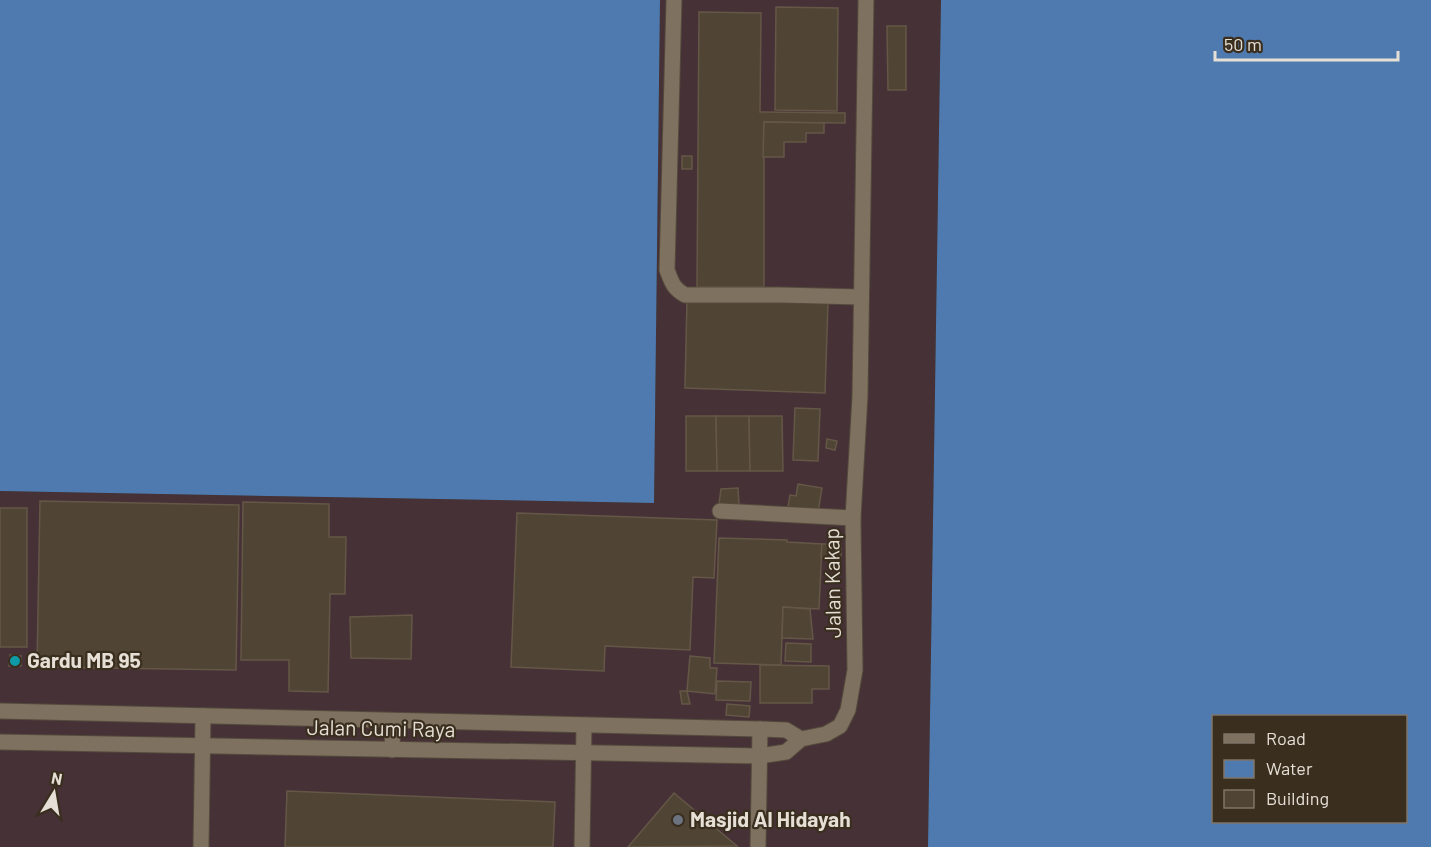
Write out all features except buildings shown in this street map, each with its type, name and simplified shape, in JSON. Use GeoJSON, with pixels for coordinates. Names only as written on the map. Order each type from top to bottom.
{"type":"FeatureCollection","features":[{"type":"Feature","properties":{"kind":"street"},"geometry":{"type":"LineString","coordinates":[[674,0],[668,270],[673,286],[686,295],[861,297]]}},
{"type":"Feature","properties":{"kind":"street","name":"Jalan Kakap"},"geometry":{"type":"LineString","coordinates":[[760,756],[786,752],[801,739],[826,734],[840,726],[848,710],[855,670],[853,518],[860,396],[866,0]]}},
{"type":"Feature","properties":{"kind":"street"},"geometry":{"type":"LineString","coordinates":[[720,511],[853,518]]}},
{"type":"Feature","properties":{"kind":"street","name":"Jalan Cumi Raya"},"geometry":{"type":"LineString","coordinates":[[0,711],[760,729]]}},
{"type":"Feature","properties":{"kind":"street"},"geometry":{"type":"LineString","coordinates":[[201,847],[203,716]]}},
{"type":"Feature","properties":{"kind":"street"},"geometry":{"type":"LineString","coordinates":[[392,750],[393,720]]}},
{"type":"Feature","properties":{"kind":"street"},"geometry":{"type":"LineString","coordinates":[[582,847],[584,726]]}},
{"type":"Feature","properties":{"kind":"street"},"geometry":{"type":"LineString","coordinates":[[758,847],[760,729],[786,730],[801,739]]}},
{"type":"Feature","properties":{"kind":"street","name":"Jalan Cumi Raya"},"geometry":{"type":"LineString","coordinates":[[0,741],[760,756]]}},
{"type":"Feature","properties":{"kind":"shaded area"},"geometry":{"type":"Polygon","coordinates":[[[660,0],[941,0],[928,847],[0,847],[0,491],[654,503],[660,0]]]}},
{"type":"Feature","properties":{"kind":"water"},"geometry":{"type":"Polygon","coordinates":[[[0,0],[660,0],[654,503],[0,491],[0,0]]]}},
{"type":"Feature","properties":{"kind":"water"},"geometry":{"type":"Polygon","coordinates":[[[941,0],[1431,0],[1431,847],[928,847],[941,0]]]}},
{"type":"Feature","properties":{"kind":"place","name":"Gardu MB 95"},"geometry":{"type":"Point","coordinates":[15,661]}},
{"type":"Feature","properties":{"kind":"place","name":"Masjid Al Hidayah"},"geometry":{"type":"Point","coordinates":[678,820]}}]}
